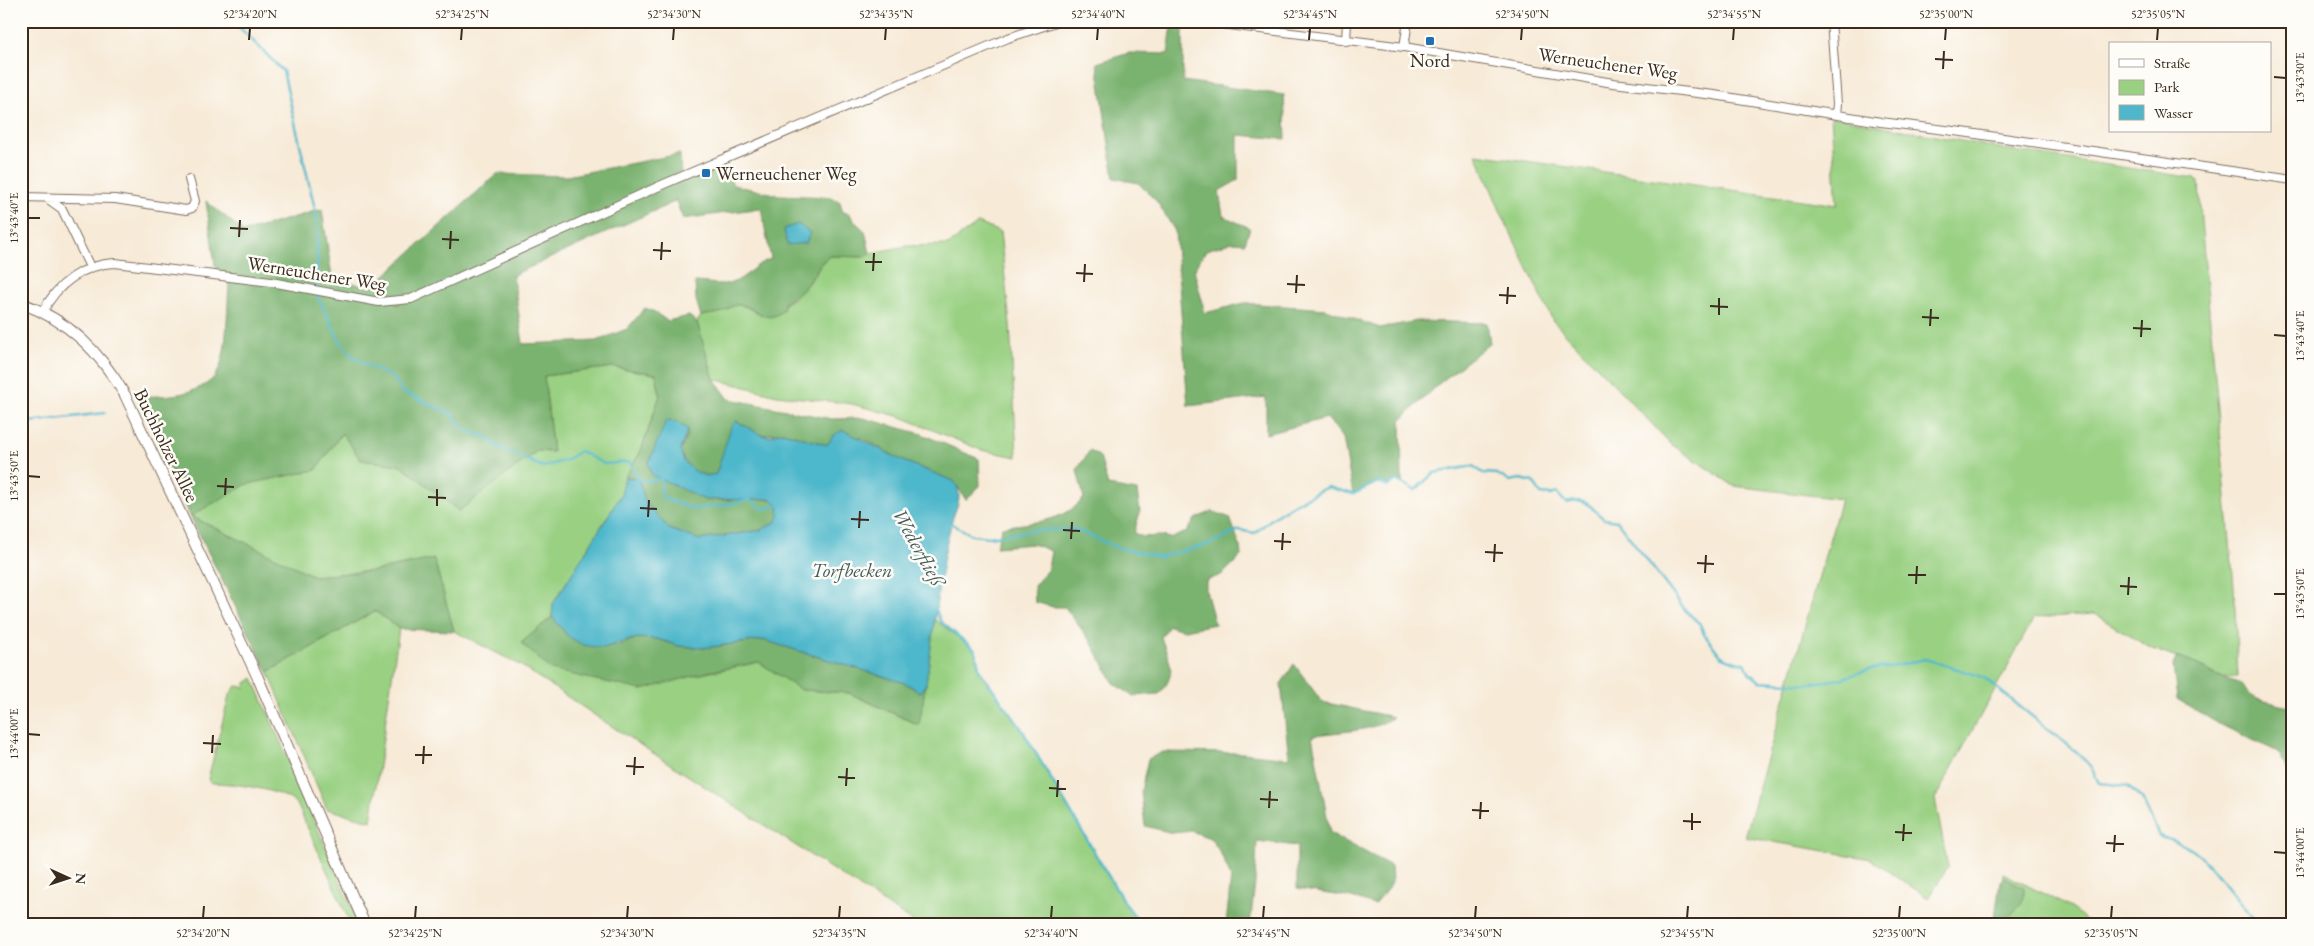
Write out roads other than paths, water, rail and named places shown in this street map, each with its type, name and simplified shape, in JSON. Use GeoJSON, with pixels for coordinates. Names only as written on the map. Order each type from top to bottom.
{"type":"FeatureCollection","features":[{"type":"Feature","properties":{"kind":"street","name":"Werneuchener Weg"},"geometry":{"type":"LineString","coordinates":[[43,312],[49,299],[70,279],[90,267],[100,264],[132,264],[306,287],[379,302],[411,299],[684,176],[1008,38],[1059,21]]}},
{"type":"Feature","properties":{"kind":"street","name":"Werneuchener Weg"},"geometry":{"type":"LineString","coordinates":[[1197,21],[1404,47],[1612,83],[2293,180]]}},
{"type":"Feature","properties":{"kind":"street"},"geometry":{"type":"LineString","coordinates":[[1346,40],[1347,21]]}},
{"type":"Feature","properties":{"kind":"street"},"geometry":{"type":"LineString","coordinates":[[1404,47],[1408,21]]}},
{"type":"Feature","properties":{"kind":"street"},"geometry":{"type":"LineString","coordinates":[[1831,21],[1837,104],[1836,114]]}},
{"type":"Feature","properties":{"kind":"street"},"geometry":{"type":"LineString","coordinates":[[21,197],[115,199],[186,210],[192,208],[195,201],[190,179]]}},
{"type":"Feature","properties":{"kind":"street"},"geometry":{"type":"LineString","coordinates":[[48,199],[62,209],[90,267]]}},
{"type":"Feature","properties":{"kind":"street","name":"Buchholzer Allee"},"geometry":{"type":"LineString","coordinates":[[21,303],[60,321],[86,343],[118,384],[141,427],[239,638],[365,925]]}},
{"type":"Feature","properties":{"kind":"water"},"geometry":{"type":"Polygon","coordinates":[[[798,224],[810,233],[806,243],[787,245],[784,229],[798,224]]]}},
{"type":"Feature","properties":{"kind":"water","name":"Torfbecken"},"geometry":{"type":"Polygon","coordinates":[[[666,421],[676,422],[688,429],[680,450],[684,462],[705,476],[716,474],[731,427],[736,421],[762,435],[769,436],[783,432],[827,445],[834,435],[843,430],[903,461],[954,481],[959,497],[943,563],[926,684],[920,692],[905,683],[763,640],[703,648],[679,646],[657,639],[637,638],[603,648],[583,645],[569,637],[552,617],[553,604],[621,495],[625,477],[638,479],[646,503],[669,529],[700,540],[761,530],[776,522],[779,516],[778,505],[772,499],[705,500],[652,475],[648,464],[666,421]]]}},
{"type":"Feature","properties":{"kind":"waterway"},"geometry":{"type":"LineString","coordinates":[[233,21],[283,71],[317,218],[317,295],[341,343],[354,358],[395,379],[401,391],[452,414],[460,426],[473,433],[485,436],[498,447],[543,467],[566,460],[580,451],[604,464],[630,462],[638,479],[645,481],[661,479],[662,496],[665,499],[693,509],[732,504],[749,499],[763,509],[781,505]]}},
{"type":"Feature","properties":{"kind":"waterway"},"geometry":{"type":"LineString","coordinates":[[21,423],[105,413]]}},
{"type":"Feature","properties":{"kind":"waterway"},"geometry":{"type":"LineString","coordinates":[[950,523],[972,535],[989,537],[1037,530],[1074,529],[1118,548],[1160,557],[1210,544],[1239,530],[1255,533],[1281,513],[1328,487],[1353,494],[1378,482],[1388,486],[1396,480],[1415,490],[1434,473],[1473,466],[1483,473],[1497,474],[1509,481],[1521,479],[1533,482],[1541,494],[1551,495],[1557,493],[1566,503],[1573,501],[1584,502],[1604,519],[1617,521],[1686,611],[1700,624],[1704,634],[1721,656],[1738,663],[1745,663],[1750,674],[1760,681],[1806,684],[1840,679],[1870,669],[1895,666],[1925,659],[1983,677],[2078,753],[2091,767],[2099,783],[2127,786],[2142,799],[2159,836],[2180,843],[2201,857],[2243,907],[2263,925]]}},
{"type":"Feature","properties":{"kind":"waterway","name":"Wederfließ"},"geometry":{"type":"LineString","coordinates":[[936,609],[940,621],[975,650],[980,671],[1021,728],[1122,899],[1141,925]]}},
{"type":"Feature","properties":{"kind":"place","name":"Nord"},"geometry":{"type":"Point","coordinates":[1430,41]}},
{"type":"Feature","properties":{"kind":"place","name":"Werneuchener Weg"},"geometry":{"type":"Point","coordinates":[706,173]}}]}
